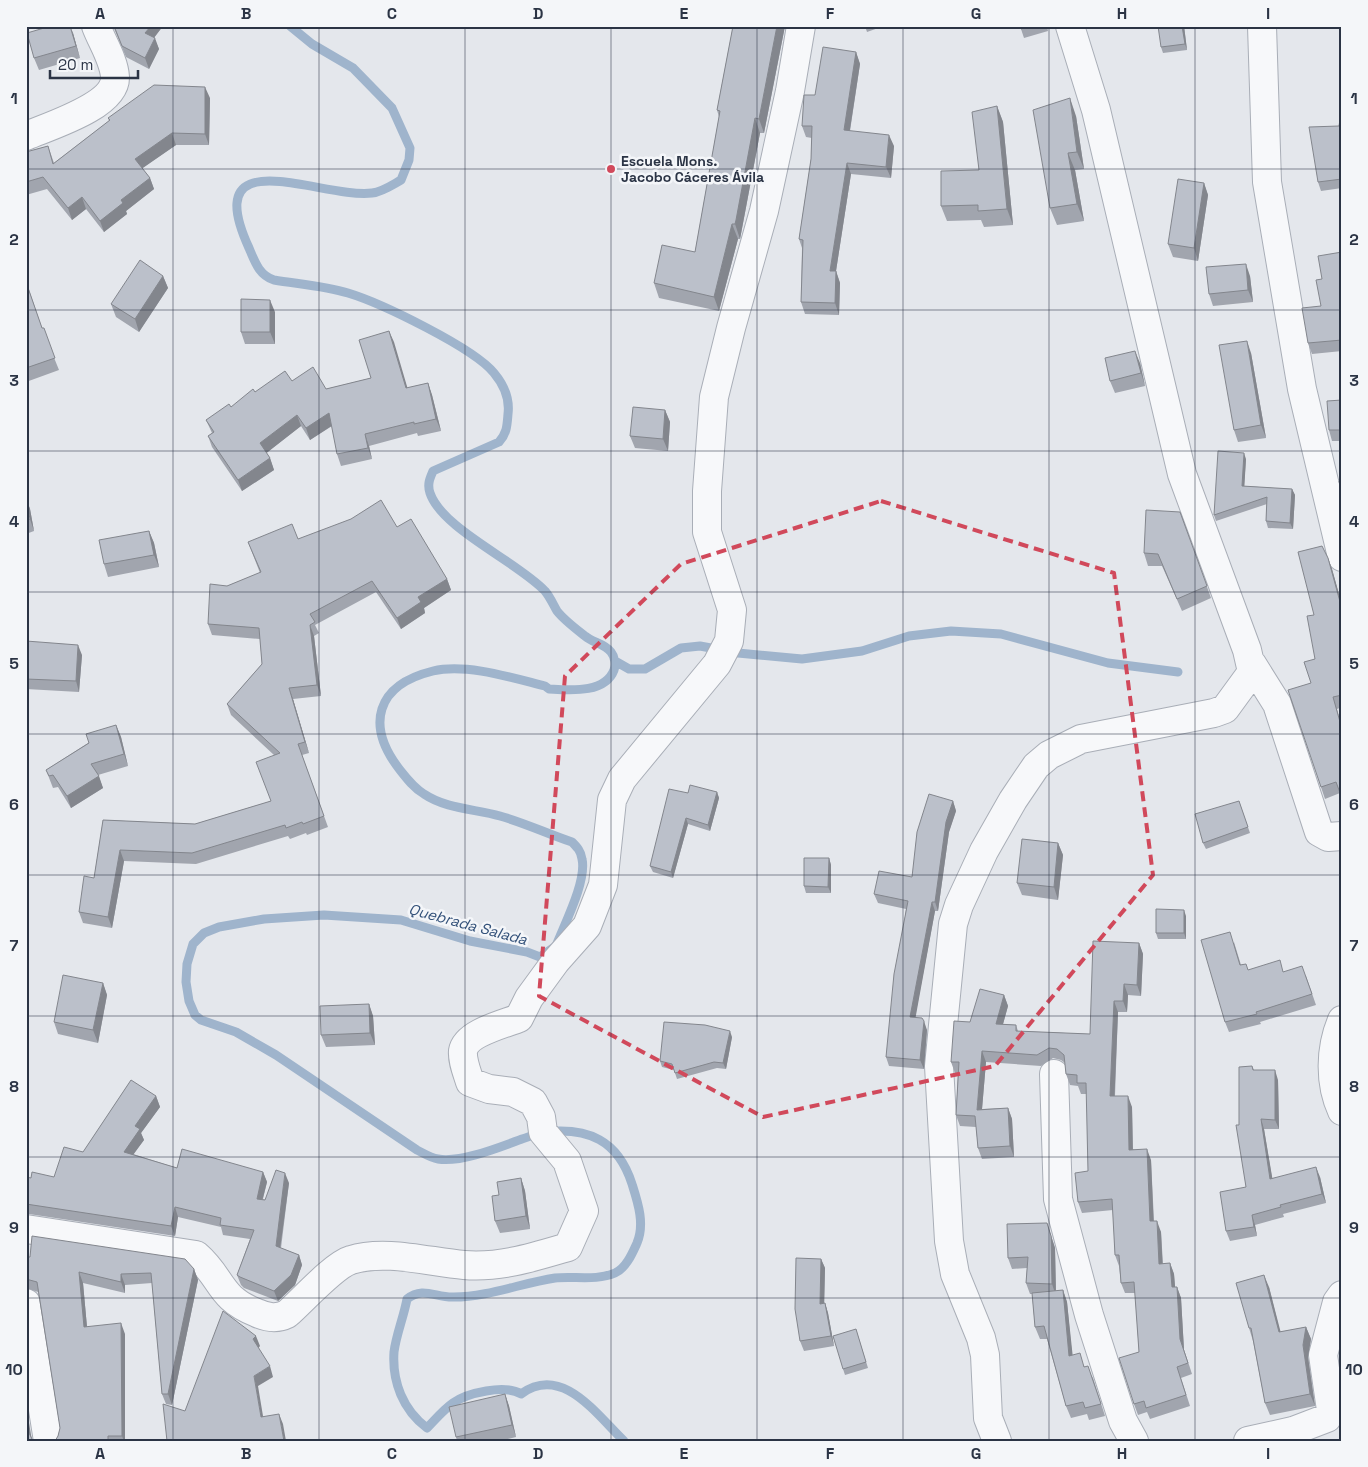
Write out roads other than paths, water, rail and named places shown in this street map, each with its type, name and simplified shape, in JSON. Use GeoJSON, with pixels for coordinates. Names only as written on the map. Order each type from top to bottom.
{"type":"FeatureCollection","features":[{"type":"Feature","properties":{"kind":"street"},"geometry":{"type":"LineString","coordinates":[[26,136],[99,104],[112,88],[115,79],[113,67],[96,26]]}},
{"type":"Feature","properties":{"kind":"street"},"geometry":{"type":"LineString","coordinates":[[26,1229],[196,1255],[207,1265],[228,1297],[244,1308],[265,1316],[278,1318],[287,1314],[338,1267],[349,1260],[366,1257],[424,1258],[464,1265],[486,1265],[517,1262],[568,1247],[584,1211],[567,1161],[543,1132],[541,1117],[533,1102],[513,1092],[489,1089],[470,1082],[463,1051],[468,1040],[475,1035],[519,1018],[529,998],[556,961],[587,926],[602,885],[612,800],[622,779],[724,652],[732,610],[707,532],[707,491],[714,397],[731,328],[764,212],[790,91],[800,26]]}},
{"type":"Feature","properties":{"kind":"street"},"geometry":{"type":"LineString","coordinates":[[1070,26],[1096,110],[1182,474],[1252,664],[1277,704],[1320,832],[1328,837],[1342,836]]}},
{"type":"Feature","properties":{"kind":"street"},"geometry":{"type":"LineString","coordinates":[[1262,26],[1266,182],[1302,389],[1342,556]]}},
{"type":"Feature","properties":{"kind":"street"},"geometry":{"type":"LineString","coordinates":[[997,1441],[988,1418],[985,1355],[982,1338],[955,1274],[949,1241],[939,1066],[953,924],[959,905],[984,851],[1013,800],[1036,766],[1050,755],[1081,738],[1203,716],[1225,709],[1248,679],[1252,672],[1252,664]]}},
{"type":"Feature","properties":{"kind":"street"},"geometry":{"type":"LineString","coordinates":[[1342,1020],[1332,1065],[1336,1098],[1342,1111]]}},
{"type":"Feature","properties":{"kind":"street"},"geometry":{"type":"LineString","coordinates":[[1054,1074],[1058,1199],[1089,1315],[1123,1421],[1134,1441]]}},
{"type":"Feature","properties":{"kind":"street"},"geometry":{"type":"LineString","coordinates":[[1248,1441],[1293,1431],[1327,1418],[1331,1410],[1323,1355],[1337,1302],[1342,1295]]}},
{"type":"Feature","properties":{"kind":"street"},"geometry":{"type":"LineString","coordinates":[[26,1303],[48,1441]]}},
{"type":"Feature","properties":{"kind":"waterway","name":"Quebrada Salada"},"geometry":{"type":"LineString","coordinates":[[290,26],[312,44],[353,68],[392,108],[410,148],[409,160],[401,180],[383,190],[372,193],[350,193],[272,181],[252,183],[240,193],[238,214],[256,263],[265,275],[274,280],[348,293],[382,306],[448,339],[467,351],[494,373],[501,382],[508,403],[507,426],[504,436],[499,442],[433,471],[429,484],[430,493],[437,506],[449,519],[482,545],[533,580],[545,591],[557,611],[567,621],[588,638],[608,649],[613,656],[615,666],[609,678],[603,683],[595,687],[576,690],[549,689],[545,686],[519,679],[475,670],[446,669],[433,671],[414,677],[399,686],[388,697],[382,709],[380,723],[382,738],[400,770],[420,792],[442,803],[518,822],[572,842],[578,849],[581,854],[583,868],[581,879],[574,903],[556,946],[540,957],[527,952],[470,941],[401,920],[324,915],[264,919],[219,927],[204,933],[193,944],[187,964],[186,982],[189,1001],[195,1015],[201,1020],[236,1032],[276,1055],[417,1150],[433,1158],[447,1160],[469,1157],[539,1133],[560,1131],[587,1135],[610,1147],[626,1169],[632,1184],[641,1221],[637,1243],[631,1256],[622,1268],[615,1273],[601,1277],[555,1278],[466,1296],[447,1297],[424,1293],[413,1295],[407,1299],[395,1346],[394,1363],[397,1384],[405,1404],[411,1413],[427,1428],[449,1406],[467,1396],[496,1390],[514,1391],[521,1394],[536,1386],[550,1385],[564,1389],[577,1396],[590,1406],[624,1441]]}},
{"type":"Feature","properties":{"kind":"waterway"},"geometry":{"type":"LineString","coordinates":[[615,661],[629,669],[645,669],[681,648],[700,646],[738,653],[802,659],[862,651],[909,636],[951,631],[1001,634],[1108,663],[1178,672]]}},
{"type":"Feature","properties":{"kind":"place","name":"Escuela Mons. Jacobo Cáceres Ávila"},"geometry":{"type":"Point","coordinates":[611,169]}}]}
